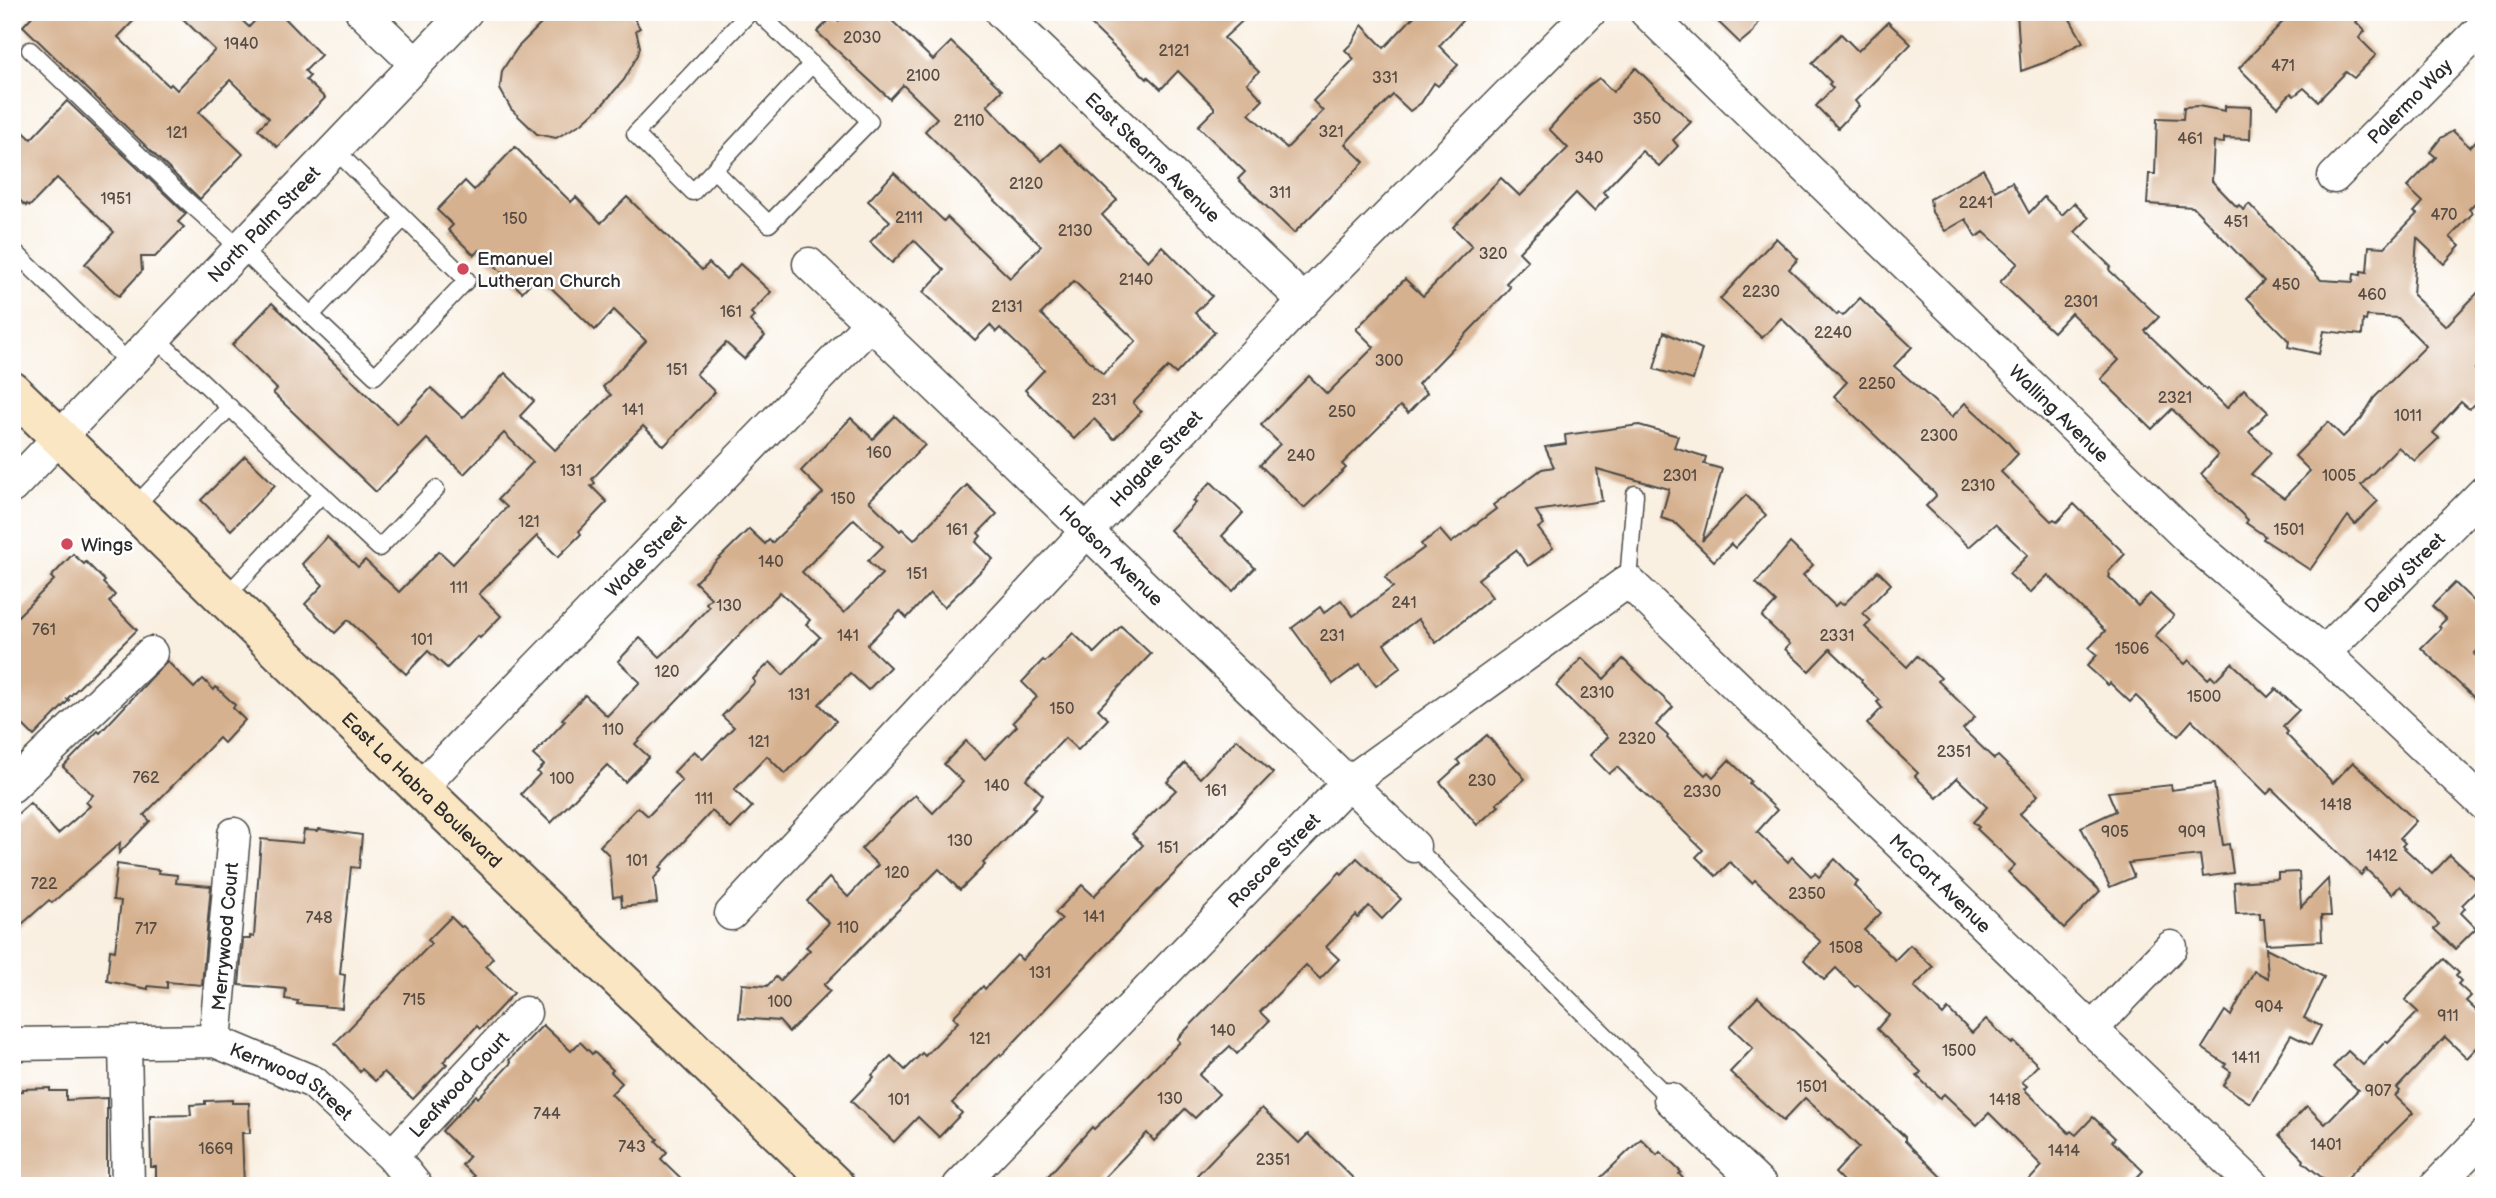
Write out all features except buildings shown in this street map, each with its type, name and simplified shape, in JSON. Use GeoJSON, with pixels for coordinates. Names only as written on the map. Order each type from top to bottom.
{"type":"FeatureCollection","features":[{"type":"Feature","properties":{"kind":"main road","name":"East La Habra Boulevard"},"geometry":{"type":"LineString","coordinates":[[12,391],[835,1186]]}},
{"type":"Feature","properties":{"kind":"street"},"geometry":{"type":"LineString","coordinates":[[362,12],[415,63]]}},
{"type":"Feature","properties":{"kind":"street","name":"North Palm Street"},"geometry":{"type":"LineString","coordinates":[[12,487],[466,12]]}},
{"type":"Feature","properties":{"kind":"street","name":"East Stearns Avenue"},"geometry":{"type":"LineString","coordinates":[[1001,12],[1304,301]]}},
{"type":"Feature","properties":{"kind":"street","name":"Holgate Street"},"geometry":{"type":"LineString","coordinates":[[731,914],[1304,301],[1590,12]]}},
{"type":"Feature","properties":{"kind":"street","name":"Walling Avenue"},"geometry":{"type":"LineString","coordinates":[[1646,12],[2191,541],[2324,653],[2484,804]]}},
{"type":"Feature","properties":{"kind":"street","name":"Palermo Way"},"geometry":{"type":"LineString","coordinates":[[2334,177],[2484,26]]}},
{"type":"Feature","properties":{"kind":"street","name":"Hodson Avenue"},"geometry":{"type":"LineString","coordinates":[[809,264],[1414,845]]}},
{"type":"Feature","properties":{"kind":"street","name":"Wade Street"},"geometry":{"type":"LineString","coordinates":[[420,788],[870,323]]}},
{"type":"Feature","properties":{"kind":"street","name":"Delay Street"},"geometry":{"type":"LineString","coordinates":[[2324,653],[2484,492]]}},
{"type":"Feature","properties":{"kind":"street","name":"Roscoe Street"},"geometry":{"type":"LineString","coordinates":[[959,1186],[1348,783],[1628,581]]}},
{"type":"Feature","properties":{"kind":"street","name":"McCart Avenue"},"geometry":{"type":"LineString","coordinates":[[1628,581],[2254,1186]]}},
{"type":"Feature","properties":{"kind":"street"},"geometry":{"type":"LineString","coordinates":[[12,786],[151,653]]}},
{"type":"Feature","properties":{"kind":"street","name":"Merrywood Court"},"geometry":{"type":"LineString","coordinates":[[215,1041],[234,834]]}},
{"type":"Feature","properties":{"kind":"street"},"geometry":{"type":"LineString","coordinates":[[2091,1030],[2171,947]]}},
{"type":"Feature","properties":{"kind":"street","name":"Leafwood Court"},"geometry":{"type":"LineString","coordinates":[[393,1156],[526,1013]]}},
{"type":"Feature","properties":{"kind":"street","name":"Kerrwood Street"},"geometry":{"type":"LineString","coordinates":[[12,1044],[215,1041],[313,1082],[393,1156],[416,1186]]}},
{"type":"Feature","properties":{"kind":"street"},"geometry":{"type":"LineString","coordinates":[[125,1044],[128,1186]]}},
{"type":"Feature","properties":{"kind":"street"},"geometry":{"type":"LineString","coordinates":[[1670,1099],[1761,1186]]}},
{"type":"Feature","properties":{"kind":"street"},"geometry":{"type":"LineString","coordinates":[[2436,1186],[2484,1136]]}},
{"type":"Feature","properties":{"kind":"lane"},"geometry":{"type":"LineString","coordinates":[[750,12],[635,134],[693,192],[812,64]]}},
{"type":"Feature","properties":{"kind":"lane"},"geometry":{"type":"LineString","coordinates":[[714,170],[769,224],[870,121],[758,12]]}},
{"type":"Feature","properties":{"kind":"lane"},"geometry":{"type":"LineString","coordinates":[[30,51],[375,376],[467,280],[335,150]]}},
{"type":"Feature","properties":{"kind":"lane"},"geometry":{"type":"LineString","coordinates":[[311,315],[404,218]]}},
{"type":"Feature","properties":{"kind":"lane"},"geometry":{"type":"LineString","coordinates":[[12,249],[130,364]]}},
{"type":"Feature","properties":{"kind":"lane"},"geometry":{"type":"LineString","coordinates":[[156,338],[379,548],[436,489]]}},
{"type":"Feature","properties":{"kind":"lane"},"geometry":{"type":"LineString","coordinates":[[134,508],[230,407]]}},
{"type":"Feature","properties":{"kind":"lane"},"geometry":{"type":"LineString","coordinates":[[225,597],[322,494]]}},
{"type":"Feature","properties":{"kind":"lane"},"geometry":{"type":"LineString","coordinates":[[1628,581],[1635,494]]}},
{"type":"Feature","properties":{"kind":"lane"},"geometry":{"type":"LineString","coordinates":[[1414,845],[1670,1099]]}},
{"type":"Feature","properties":{"kind":"place","name":"Emanuel Lutheran Church"},"geometry":{"type":"Point","coordinates":[463,269]}},
{"type":"Feature","properties":{"kind":"place","name":"Wings"},"geometry":{"type":"Point","coordinates":[67,544]}}]}
